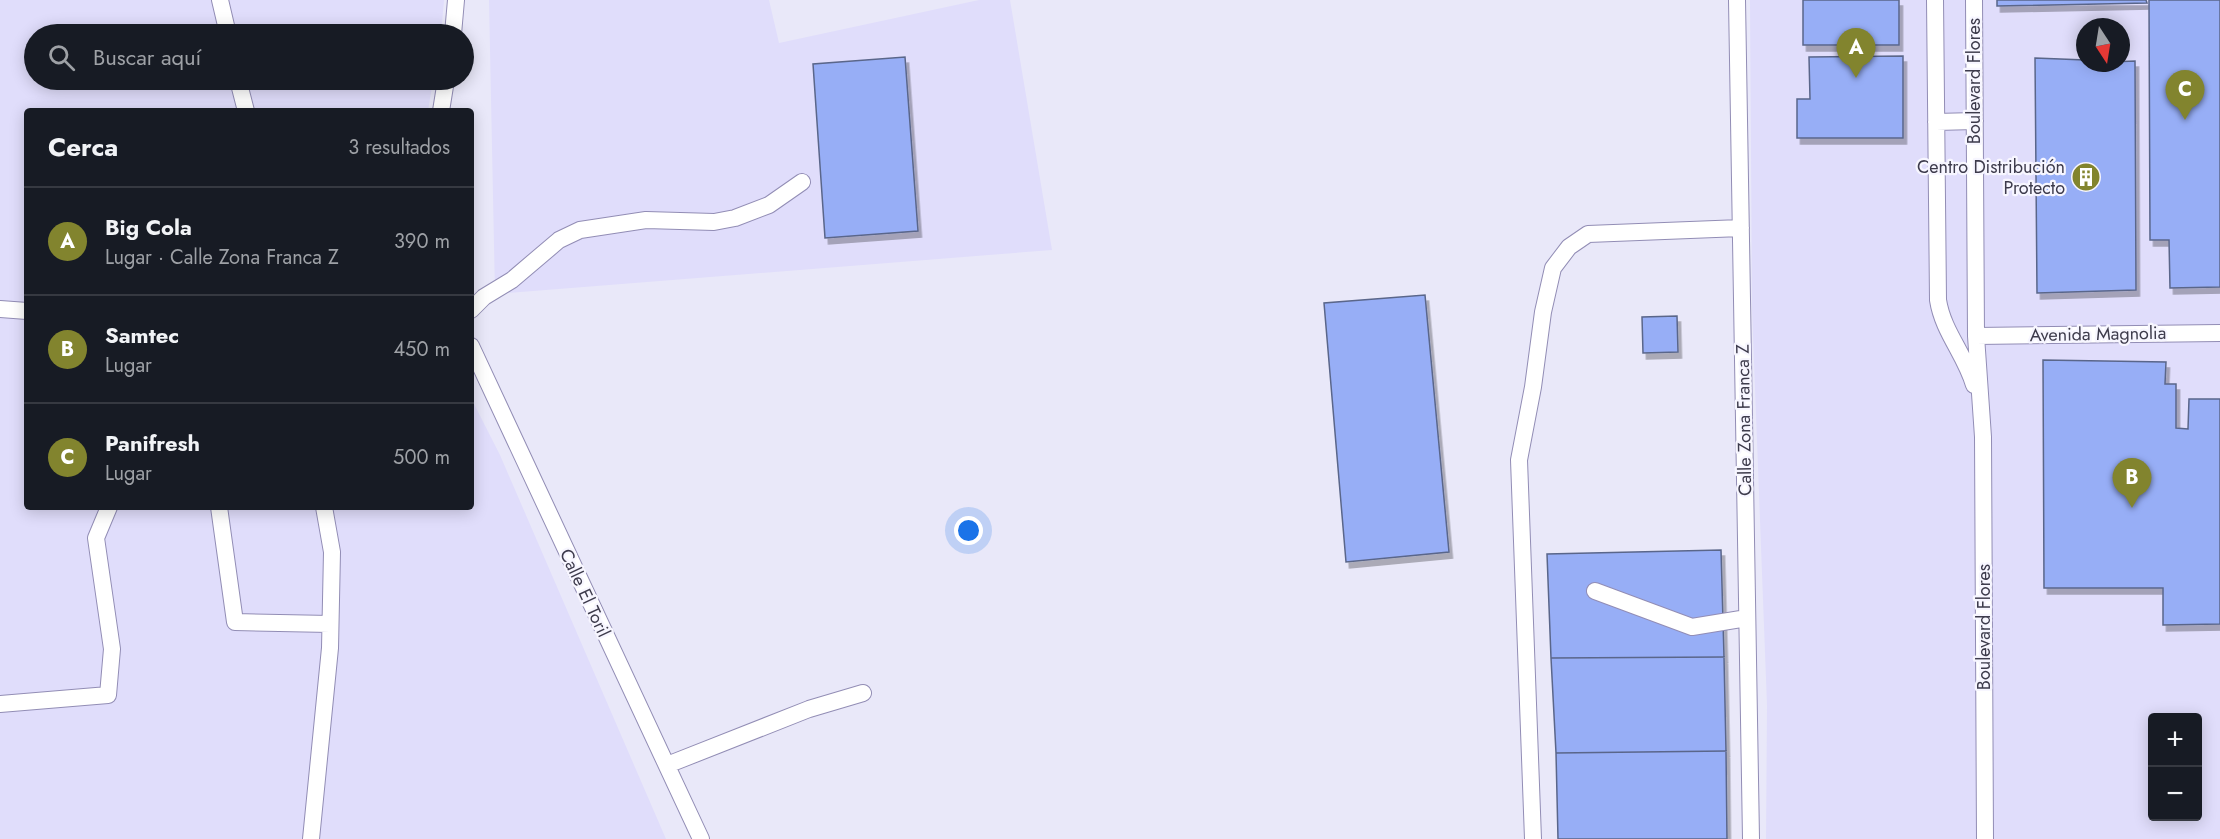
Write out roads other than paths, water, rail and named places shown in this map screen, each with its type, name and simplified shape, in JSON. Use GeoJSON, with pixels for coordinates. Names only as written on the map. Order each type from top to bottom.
{"type":"FeatureCollection","features":[{"type":"Feature","properties":{"kind":"street"},"geometry":{"type":"LineString","coordinates":[[220,0],[226,24]]}},
{"type":"Feature","properties":{"kind":"street"},"geometry":{"type":"LineString","coordinates":[[454,24],[456,0]]}},
{"type":"Feature","properties":{"kind":"street","name":"Calle Zona Franca Z"},"geometry":{"type":"LineString","coordinates":[[1737,0],[1750,839]]}},
{"type":"Feature","properties":{"kind":"street","name":"Boulevard Flores"},"geometry":{"type":"LineString","coordinates":[[1935,0],[1940,312],[1949,337],[1967,367],[1981,415]]}},
{"type":"Feature","properties":{"kind":"street","name":"Boulevard Flores"},"geometry":{"type":"LineString","coordinates":[[1974,0],[1976,336],[1981,415],[1985,839]]}},
{"type":"Feature","properties":{"kind":"street"},"geometry":{"type":"LineString","coordinates":[[241,90],[245,108]]}},
{"type":"Feature","properties":{"kind":"street"},"geometry":{"type":"LineString","coordinates":[[441,108],[444,90]]}},
{"type":"Feature","properties":{"kind":"street"},"geometry":{"type":"LineString","coordinates":[[1936,122],[1975,121]]}},
{"type":"Feature","properties":{"kind":"street"},"geometry":{"type":"LineString","coordinates":[[474,307],[484,297],[532,265],[559,240],[580,230],[646,220],[714,222],[735,218],[769,205],[802,182]]}},
{"type":"Feature","properties":{"kind":"street"},"geometry":{"type":"LineString","coordinates":[[1533,839],[1519,460],[1533,387],[1543,312],[1553,268],[1569,247],[1588,234],[1741,228]]}},
{"type":"Feature","properties":{"kind":"street"},"geometry":{"type":"LineString","coordinates":[[0,309],[24,311]]}},
{"type":"Feature","properties":{"kind":"street","name":"Avenida Magnolia"},"geometry":{"type":"LineString","coordinates":[[1976,336],[2220,333]]}},
{"type":"Feature","properties":{"kind":"street","name":"Calle El Toril"},"geometry":{"type":"LineString","coordinates":[[474,352],[701,839]]}},
{"type":"Feature","properties":{"kind":"street"},"geometry":{"type":"LineString","coordinates":[[0,704],[108,695],[112,649],[96,538],[108,510]]}},
{"type":"Feature","properties":{"kind":"street"},"geometry":{"type":"LineString","coordinates":[[219,510],[235,622],[330,624]]}},
{"type":"Feature","properties":{"kind":"street"},"geometry":{"type":"LineString","coordinates":[[311,839],[330,624],[332,552],[325,510]]}},
{"type":"Feature","properties":{"kind":"street"},"geometry":{"type":"LineString","coordinates":[[1594,591],[1692,627],[1747,618]]}},
{"type":"Feature","properties":{"kind":"street"},"geometry":{"type":"LineString","coordinates":[[667,765],[809,709],[863,693]]}},
{"type":"Feature","properties":{"kind":"place","name":"Big Cola"},"geometry":{"type":"Point","coordinates":[1856,78]}},
{"type":"Feature","properties":{"kind":"place","name":"Panifresh"},"geometry":{"type":"Point","coordinates":[2185,120]}},
{"type":"Feature","properties":{"kind":"place","name":"Centro Distribución Protecto"},"geometry":{"type":"Point","coordinates":[2086,177]}},
{"type":"Feature","properties":{"kind":"place","name":"Samtec"},"geometry":{"type":"Point","coordinates":[2132,508]}}]}
